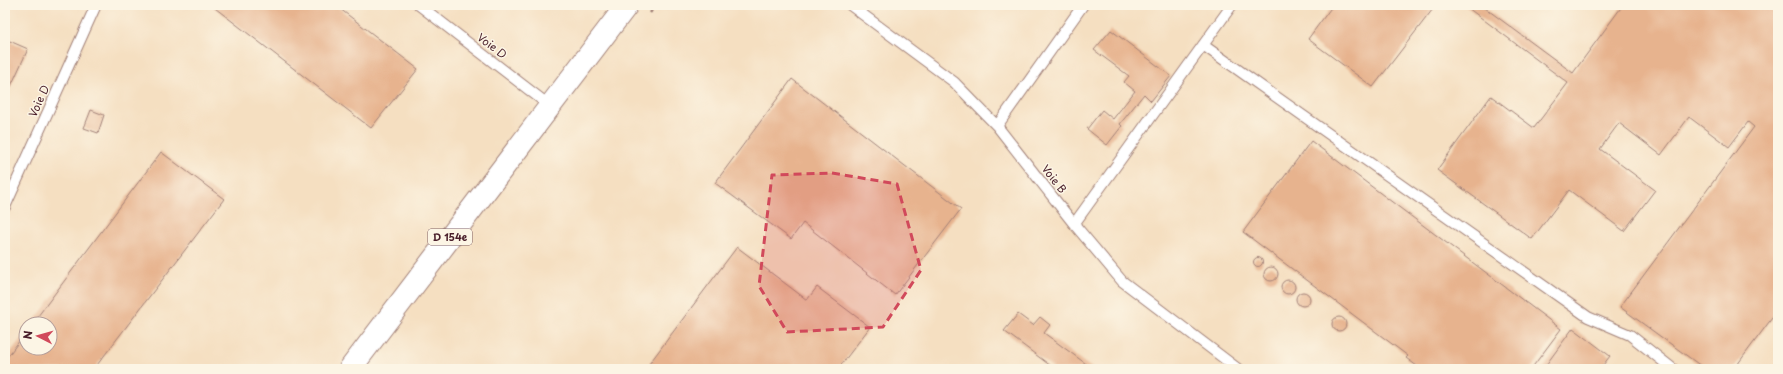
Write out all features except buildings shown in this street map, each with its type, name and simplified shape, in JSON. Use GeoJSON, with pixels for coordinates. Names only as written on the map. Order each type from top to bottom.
{"type":"FeatureCollection","features":[{"type":"Feature","properties":{"kind":"main road","name":"D 154e"},"geometry":{"type":"LineString","coordinates":[[350,369],[627,5]]}},
{"type":"Feature","properties":{"kind":"lane","name":"Voie D"},"geometry":{"type":"LineString","coordinates":[[5,207],[96,5]]}},
{"type":"Feature","properties":{"kind":"lane","name":"Voie D"},"geometry":{"type":"LineString","coordinates":[[419,5],[550,106]]}},
{"type":"Feature","properties":{"kind":"lane","name":"Voie B"},"geometry":{"type":"LineString","coordinates":[[850,5],[954,82],[998,126],[1074,224],[1122,281],[1238,369]]}},
{"type":"Feature","properties":{"kind":"lane"},"geometry":{"type":"LineString","coordinates":[[998,126],[1083,5]]}},
{"type":"Feature","properties":{"kind":"lane"},"geometry":{"type":"LineString","coordinates":[[1074,224],[1232,5]]}},
{"type":"Feature","properties":{"kind":"lane"},"geometry":{"type":"LineString","coordinates":[[1203,45],[1588,317],[1630,335],[1673,369]]}},
{"type":"Feature","properties":{"kind":"highlighted area"},"geometry":{"type":"Polygon","coordinates":[[[832,173],[897,184],[921,270],[883,327],[787,332],[759,286],[772,175],[832,173]]]}}]}
